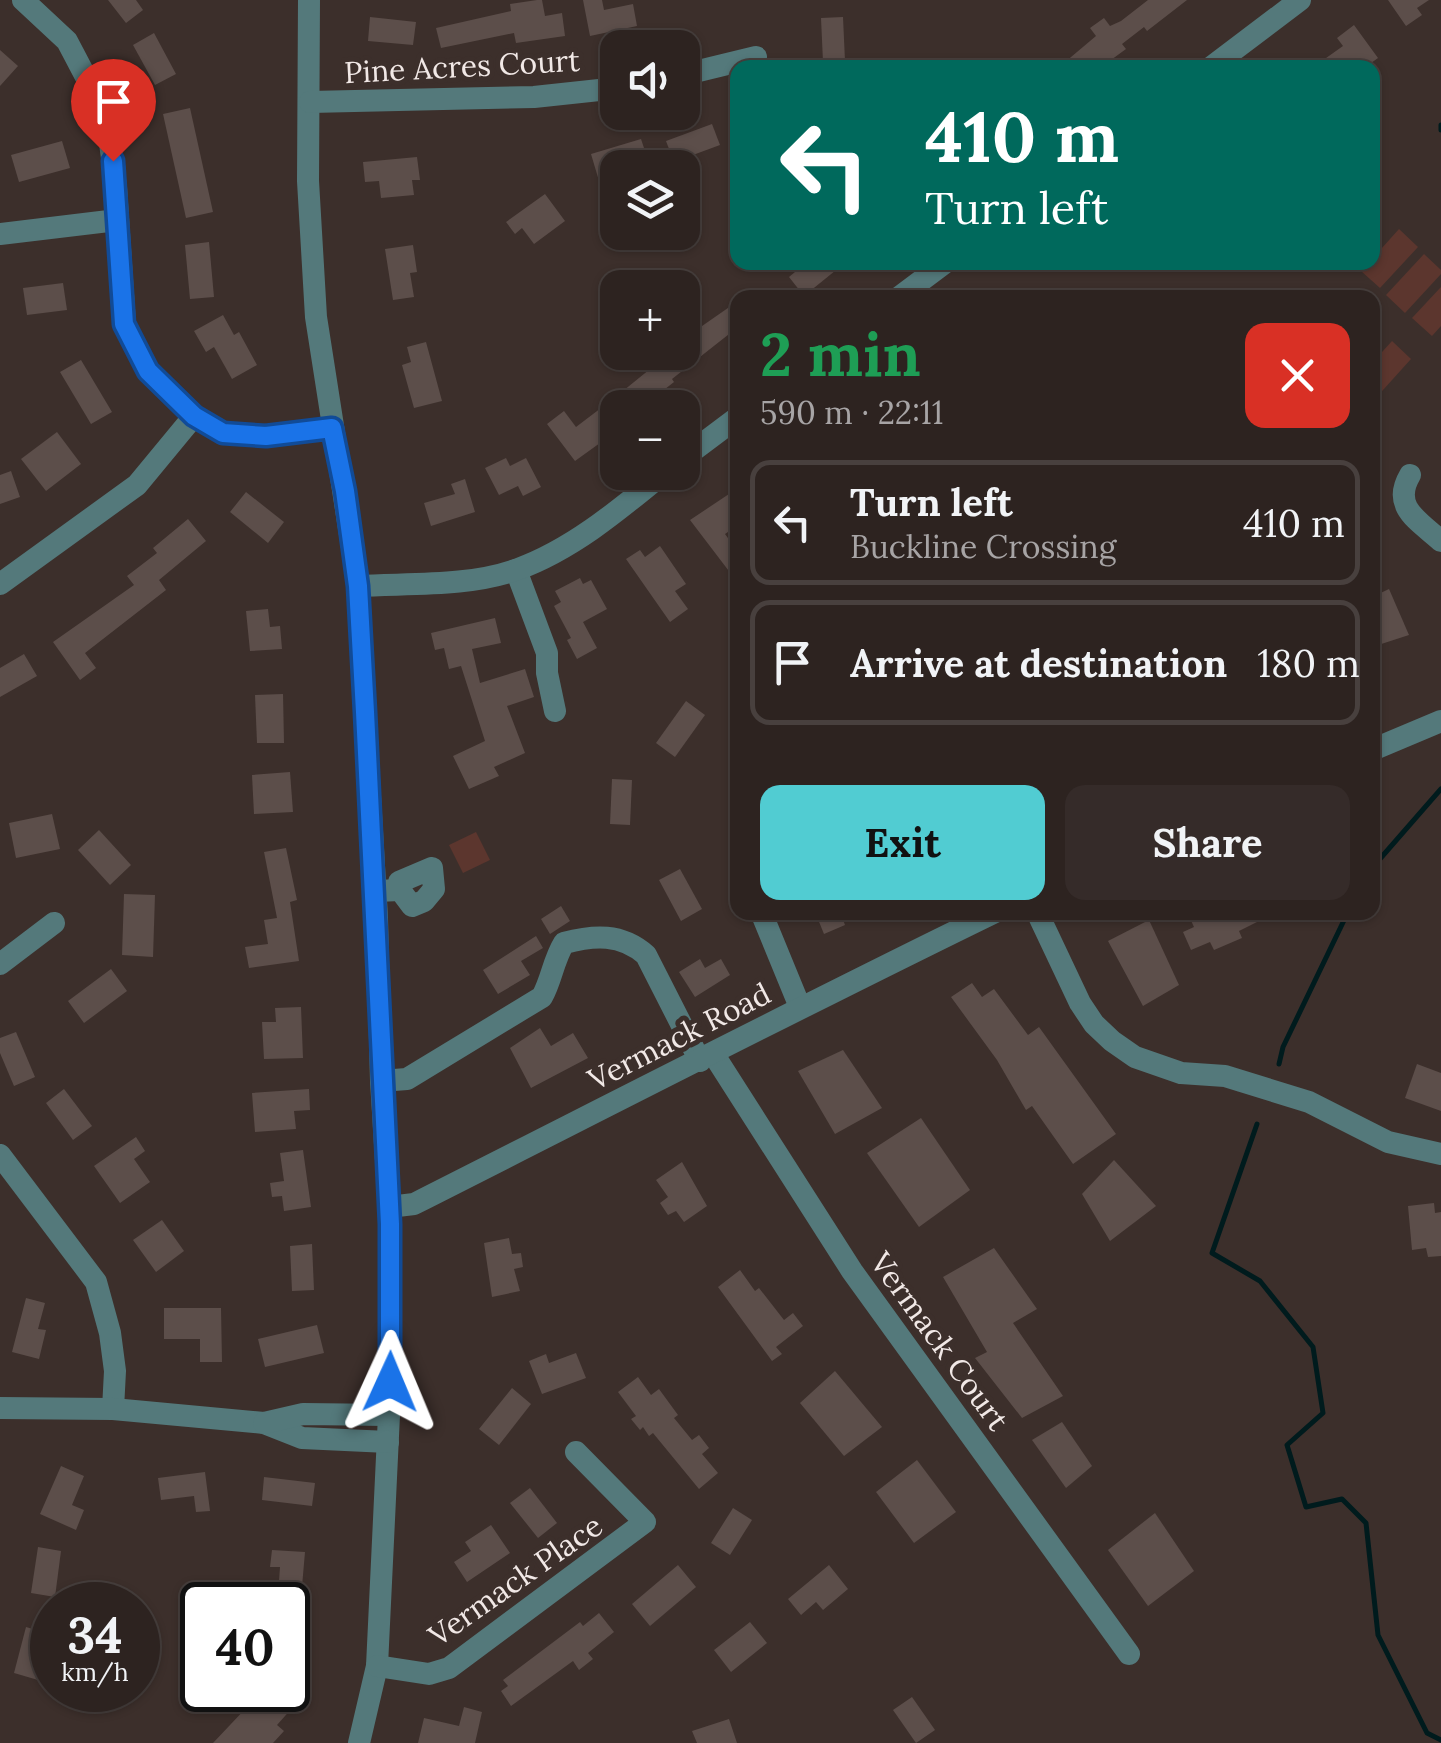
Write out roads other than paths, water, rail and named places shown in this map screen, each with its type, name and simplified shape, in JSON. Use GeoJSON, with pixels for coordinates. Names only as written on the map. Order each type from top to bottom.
{"type":"FeatureCollection","features":[{"type":"Feature","properties":{"kind":"street"},"geometry":{"type":"LineString","coordinates":[[22,0],[67,41],[88,81],[109,136],[124,324],[148,371],[194,416],[223,433],[266,436],[332,428]]}},
{"type":"Feature","properties":{"kind":"street"},"geometry":{"type":"LineString","coordinates":[[309,0],[308,182],[316,317],[358,586],[389,1207],[389,1415],[378,1666],[359,1743]]}},
{"type":"Feature","properties":{"kind":"street"},"geometry":{"type":"LineString","coordinates":[[1221,60],[1300,0]]}},
{"type":"Feature","properties":{"kind":"street"},"geometry":{"type":"LineString","coordinates":[[743,60],[756,57]]}},
{"type":"Feature","properties":{"kind":"street"},"geometry":{"type":"LineString","coordinates":[[700,70],[730,63]]}},
{"type":"Feature","properties":{"kind":"street","name":"Pine Acres Court"},"geometry":{"type":"LineString","coordinates":[[310,102],[534,98],[600,90]]}},
{"type":"Feature","properties":{"kind":"street"},"geometry":{"type":"LineString","coordinates":[[0,234],[116,220]]}},
{"type":"Feature","properties":{"kind":"street"},"geometry":{"type":"LineString","coordinates":[[909,290],[935,270]]}},
{"type":"Feature","properties":{"kind":"street"},"geometry":{"type":"LineString","coordinates":[[0,584],[137,485],[194,416]]}},
{"type":"Feature","properties":{"kind":"street"},"geometry":{"type":"LineString","coordinates":[[700,445],[730,422]]}},
{"type":"Feature","properties":{"kind":"street"},"geometry":{"type":"LineString","coordinates":[[1410,475],[1402,498],[1418,520],[1441,540]]}},
{"type":"Feature","properties":{"kind":"street"},"geometry":{"type":"LineString","coordinates":[[358,586],[474,579],[516,570],[558,551],[643,490]]}},
{"type":"Feature","properties":{"kind":"street"},"geometry":{"type":"LineString","coordinates":[[516,570],[547,653],[555,711]]}},
{"type":"Feature","properties":{"kind":"street"},"geometry":{"type":"LineString","coordinates":[[1380,747],[1441,722]]}},
{"type":"Feature","properties":{"kind":"street"},"geometry":{"type":"LineString","coordinates":[[376,891],[400,890]]}},
{"type":"Feature","properties":{"kind":"street"},"geometry":{"type":"LineString","coordinates":[[763,920],[800,1006]]}},
{"type":"Feature","properties":{"kind":"street","name":"Vermack Road"},"geometry":{"type":"LineString","coordinates":[[389,1207],[414,1204],[707,1058],[800,1006],[978,920]]}},
{"type":"Feature","properties":{"kind":"street"},"geometry":{"type":"LineString","coordinates":[[1041,920],[1094,1024],[1135,1056],[1158,1068],[1225,1076],[1292,1097],[1388,1142],[1441,1154]]}},
{"type":"Feature","properties":{"kind":"street"},"geometry":{"type":"LineString","coordinates":[[0,964],[54,922]]}},
{"type":"Feature","properties":{"kind":"street","name":"Vermack Court"},"geometry":{"type":"LineString","coordinates":[[381,1081],[407,1079],[542,997],[551,980],[552,964],[564,943],[614,937],[634,944],[646,955],[707,1058],[852,1271],[1129,1654]]}},
{"type":"Feature","properties":{"kind":"street"},"geometry":{"type":"LineString","coordinates":[[0,1155],[96,1282],[110,1333],[115,1371],[113,1409]]}},
{"type":"Feature","properties":{"kind":"street"},"geometry":{"type":"LineString","coordinates":[[0,1408],[113,1409],[264,1423],[302,1438],[388,1442]]}},
{"type":"Feature","properties":{"kind":"street"},"geometry":{"type":"LineString","coordinates":[[264,1423],[304,1414],[389,1415]]}},
{"type":"Feature","properties":{"kind":"street","name":"Vermack Place"},"geometry":{"type":"LineString","coordinates":[[378,1666],[429,1674],[449,1668],[645,1522],[576,1452]]}},
{"type":"Feature","properties":{"kind":"waterway"},"geometry":{"type":"LineString","coordinates":[[1441,125],[1441,130]]}},
{"type":"Feature","properties":{"kind":"waterway"},"geometry":{"type":"LineString","coordinates":[[1380,859],[1441,789]]}},
{"type":"Feature","properties":{"kind":"waterway"},"geometry":{"type":"LineString","coordinates":[[1279,1064],[1283,1047],[1344,920]]}},
{"type":"Feature","properties":{"kind":"waterway"},"geometry":{"type":"LineString","coordinates":[[1257,1124],[1212,1253],[1260,1281],[1313,1347],[1323,1413],[1287,1445],[1306,1507],[1342,1499],[1366,1523],[1378,1635],[1427,1733],[1441,1740]]}}]}
